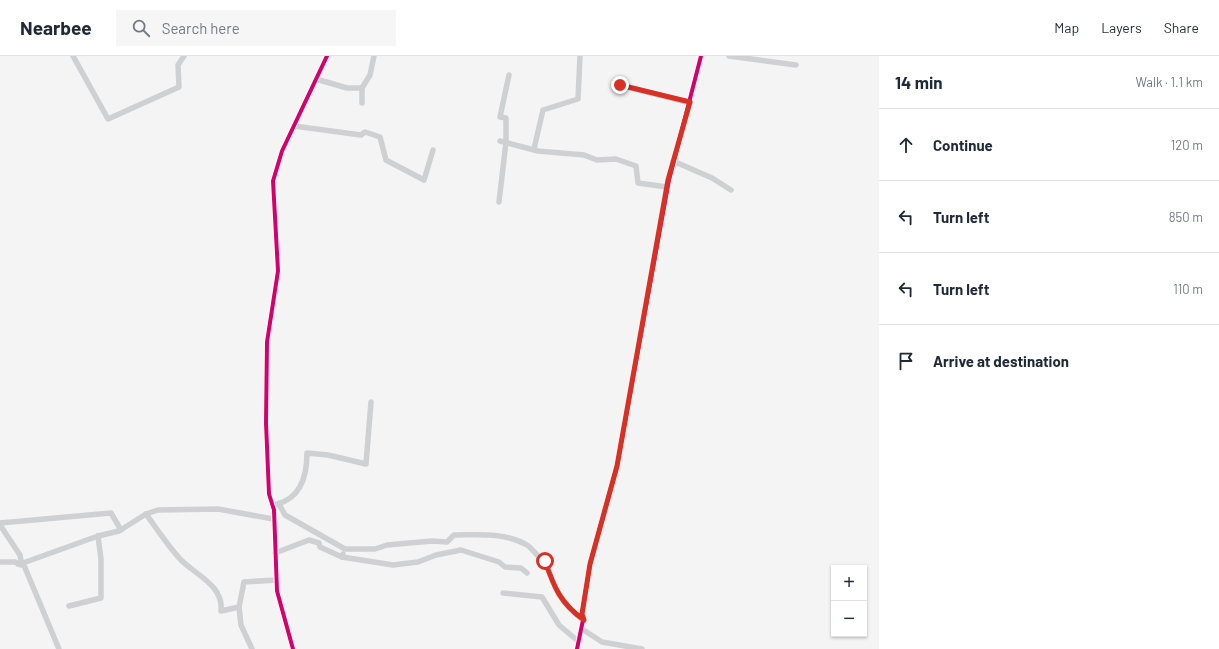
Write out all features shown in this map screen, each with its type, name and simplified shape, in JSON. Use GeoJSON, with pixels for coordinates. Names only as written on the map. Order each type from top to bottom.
{"type":"FeatureCollection","features":[{"type":"Feature","properties":{"kind":"street"},"geometry":{"type":"LineString","coordinates":[[73,56],[108,119],[179,87],[178,65],[184,56]]}},
{"type":"Feature","properties":{"kind":"street"},"geometry":{"type":"LineString","coordinates":[[293,649],[277,591],[273,507],[269,494],[266,423],[267,342],[278,271],[273,181],[282,151],[327,56]]}},
{"type":"Feature","properties":{"kind":"street"},"geometry":{"type":"LineString","coordinates":[[362,103],[362,88],[370,75],[374,56]]}},
{"type":"Feature","properties":{"kind":"street"},"geometry":{"type":"LineString","coordinates":[[534,149],[543,110],[578,99],[580,56]]}},
{"type":"Feature","properties":{"kind":"street"},"geometry":{"type":"LineString","coordinates":[[578,649],[584,620],[582,614],[590,564],[617,466],[667,187],[701,56]]}},
{"type":"Feature","properties":{"kind":"street"},"geometry":{"type":"LineString","coordinates":[[729,56],[796,65]]}},
{"type":"Feature","properties":{"kind":"street"},"geometry":{"type":"LineString","coordinates":[[499,202],[506,118],[500,117],[509,75]]}},
{"type":"Feature","properties":{"kind":"street"},"geometry":{"type":"LineString","coordinates":[[316,79],[347,88],[362,88]]}},
{"type":"Feature","properties":{"kind":"street"},"geometry":{"type":"LineString","coordinates":[[620,85],[690,102]]}},
{"type":"Feature","properties":{"kind":"street"},"geometry":{"type":"LineString","coordinates":[[294,126],[361,135],[365,132],[380,137],[386,160],[424,180],[434,150]]}},
{"type":"Feature","properties":{"kind":"street"},"geometry":{"type":"LineString","coordinates":[[503,141],[538,151],[584,155],[598,160],[616,159],[636,166],[638,183],[667,187]]}},
{"type":"Feature","properties":{"kind":"street"},"geometry":{"type":"LineString","coordinates":[[673,161],[712,178],[731,190]]}},
{"type":"Feature","properties":{"kind":"street"},"geometry":{"type":"LineString","coordinates":[[273,507],[294,495],[304,480],[307,468],[308,453],[322,454],[366,464],[371,402]]}},
{"type":"Feature","properties":{"kind":"street"},"geometry":{"type":"LineString","coordinates":[[279,504],[285,515],[345,549],[375,549],[387,545],[432,541],[447,542],[454,535],[498,535],[528,545],[536,557],[545,561],[554,586],[561,599],[571,611],[584,620]]}},
{"type":"Feature","properties":{"kind":"street"},"geometry":{"type":"LineString","coordinates":[[0,562],[20,563],[98,536],[121,530],[146,514],[158,510],[218,509],[273,519]]}},
{"type":"Feature","properties":{"kind":"street"},"geometry":{"type":"LineString","coordinates":[[59,649],[20,563],[20,555],[0,524],[111,513],[121,530]]}},
{"type":"Feature","properties":{"kind":"street"},"geometry":{"type":"LineString","coordinates":[[146,514],[182,560],[215,589],[222,604],[221,611],[239,607]]}},
{"type":"Feature","properties":{"kind":"street"},"geometry":{"type":"LineString","coordinates":[[69,606],[101,598],[101,559],[98,536]]}},
{"type":"Feature","properties":{"kind":"street"},"geometry":{"type":"LineString","coordinates":[[276,553],[310,540],[319,544],[320,547],[334,555],[393,565],[418,562],[436,555],[461,550],[499,562],[505,567],[521,568],[527,573]]}},
{"type":"Feature","properties":{"kind":"street"},"geometry":{"type":"LineString","coordinates":[[342,557],[345,549]]}},
{"type":"Feature","properties":{"kind":"street"},"geometry":{"type":"LineString","coordinates":[[252,649],[241,624],[239,607],[244,582],[276,580]]}},
{"type":"Feature","properties":{"kind":"street"},"geometry":{"type":"LineString","coordinates":[[503,593],[542,597],[559,625],[579,642]]}},
{"type":"Feature","properties":{"kind":"street"},"geometry":{"type":"LineString","coordinates":[[582,629],[602,642],[642,649]]}},
{"type":"Feature","properties":{"kind":"cycle path"},"geometry":{"type":"LineString","coordinates":[[293,649],[277,591],[274,510],[269,494],[266,423],[267,342],[278,271],[273,181],[282,151],[327,56]]}},
{"type":"Feature","properties":{"kind":"cycle path"},"geometry":{"type":"LineString","coordinates":[[577,649],[583,620],[582,614],[590,564],[617,466],[669,180],[701,56]]}},
{"type":"Feature","properties":{"kind":"route"},"geometry":{"type":"LineString","coordinates":[[545,561],[554,586],[561,599],[571,611],[584,620],[582,614],[590,564],[617,466],[668,180],[690,102],[620,85]]}}]}
